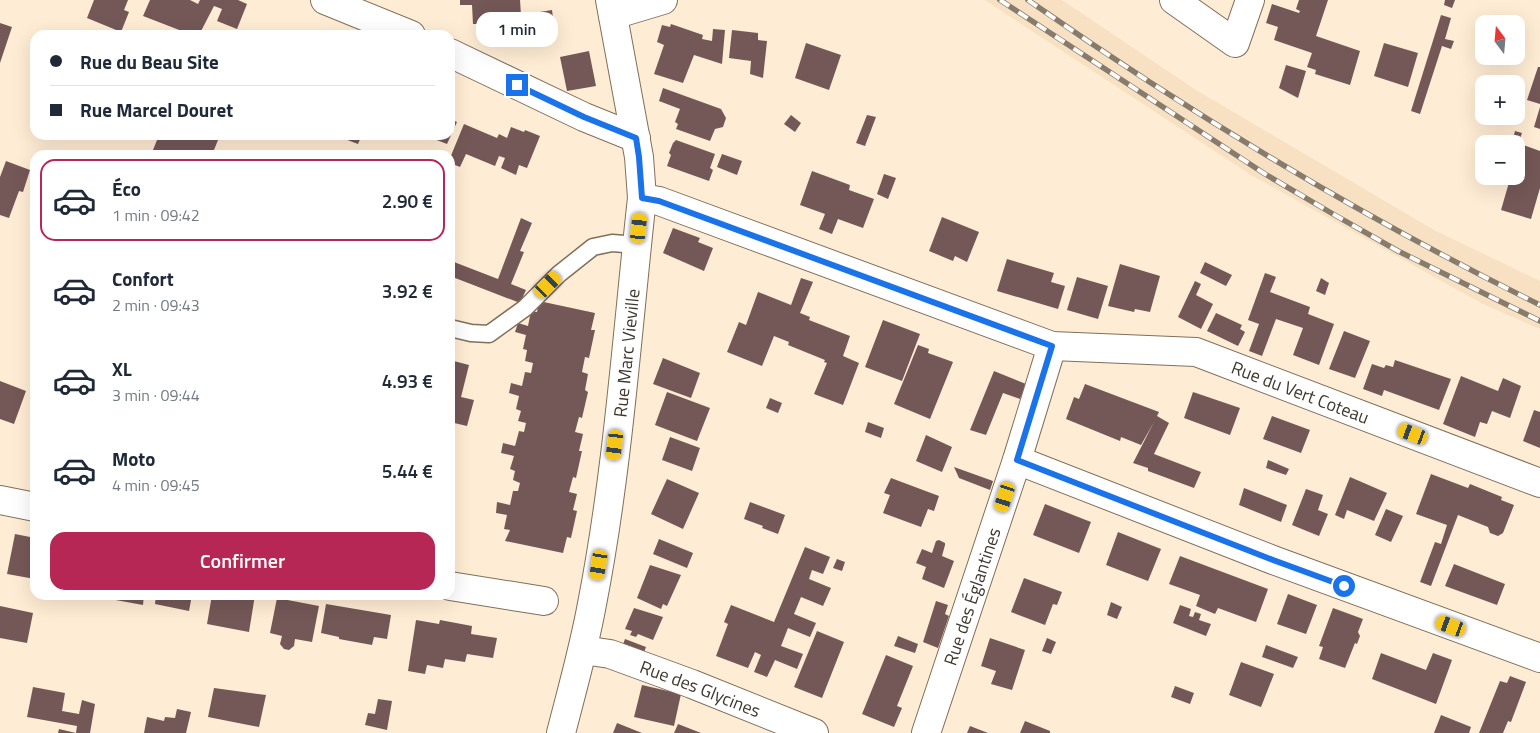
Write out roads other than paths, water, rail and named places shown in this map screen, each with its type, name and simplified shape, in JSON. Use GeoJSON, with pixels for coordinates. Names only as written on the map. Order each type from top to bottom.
{"type":"FeatureCollection","features":[{"type":"Feature","properties":{"kind":"street"},"geometry":{"type":"LineString","coordinates":[[325,0],[399,30]]}},
{"type":"Feature","properties":{"kind":"street"},"geometry":{"type":"LineString","coordinates":[[612,8],[663,0]]}},
{"type":"Feature","properties":{"kind":"street"},"geometry":{"type":"LineString","coordinates":[[1174,0],[1235,43],[1250,0]]}},
{"type":"Feature","properties":{"kind":"street","name":"Rue Marc Vieville"},"geometry":{"type":"LineString","coordinates":[[561,733],[583,650],[607,517],[642,198],[636,138],[612,8]]}},
{"type":"Feature","properties":{"kind":"street"},"geometry":{"type":"LineString","coordinates":[[455,56],[584,117],[636,138]]}},
{"type":"Feature","properties":{"kind":"street","name":"Rue du Vert Coteau"},"geometry":{"type":"LineString","coordinates":[[642,198],[659,201],[1052,346],[1196,352],[1540,482]]}},
{"type":"Feature","properties":{"kind":"street","name":"Rue des Églantines"},"geometry":{"type":"LineString","coordinates":[[926,733],[1017,460],[1052,346]]}},
{"type":"Feature","properties":{"kind":"street"},"geometry":{"type":"LineString","coordinates":[[1017,460],[1273,560],[1540,658]]}},
{"type":"Feature","properties":{"kind":"street"},"geometry":{"type":"LineString","coordinates":[[0,500],[30,506]]}},
{"type":"Feature","properties":{"kind":"street"},"geometry":{"type":"LineString","coordinates":[[455,587],[544,601]]}},
{"type":"Feature","properties":{"kind":"street","name":"Rue des Glycines"},"geometry":{"type":"LineString","coordinates":[[583,650],[610,654],[683,680],[814,733]]}},
{"type":"Feature","properties":{"kind":"lane"},"geometry":{"type":"LineString","coordinates":[[455,329],[470,333],[489,334],[525,308],[559,274],[594,247],[612,243],[637,245]]}},
{"type":"Feature","properties":{"kind":"railway"},"geometry":{"type":"LineString","coordinates":[[1000,0],[1265,174],[1398,251],[1540,321]]}},
{"type":"Feature","properties":{"kind":"railway"},"geometry":{"type":"LineString","coordinates":[[1028,0],[1152,83],[1278,162],[1408,236],[1540,305]]}}]}
